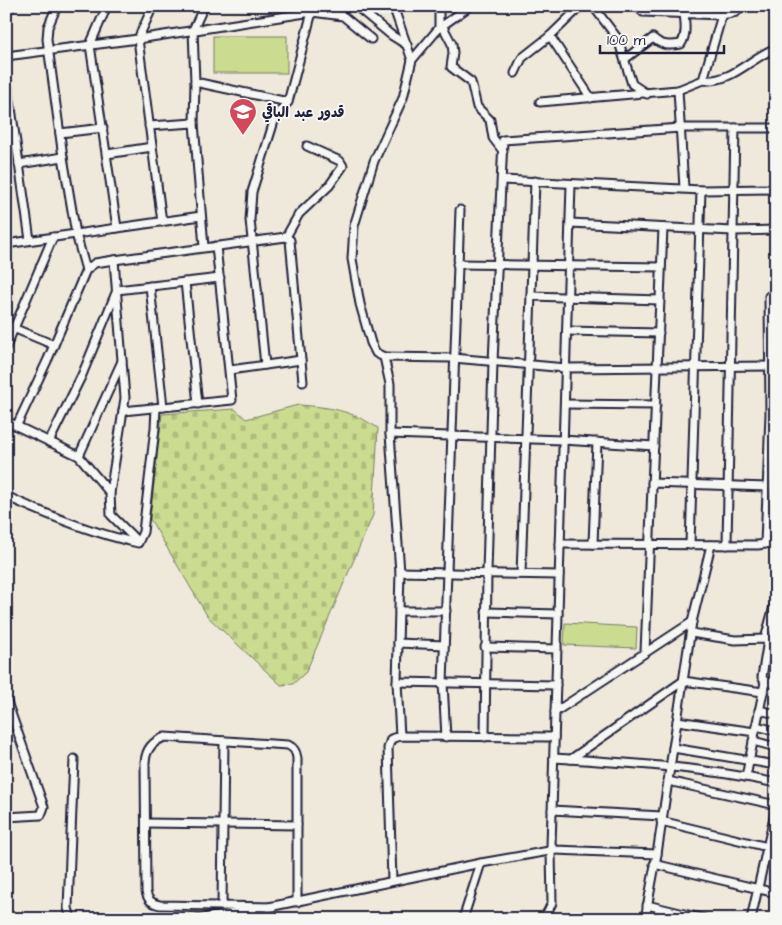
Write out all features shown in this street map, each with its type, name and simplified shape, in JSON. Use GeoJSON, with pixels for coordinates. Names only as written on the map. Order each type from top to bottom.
{"type":"FeatureCollection","features":[{"type":"Feature","properties":{"kind":"street"},"geometry":{"type":"LineString","coordinates":[[6,16],[10,6]]}},
{"type":"Feature","properties":{"kind":"street"},"geometry":{"type":"LineString","coordinates":[[57,6],[48,27],[47,39],[63,157],[76,234],[86,270]]}},
{"type":"Feature","properties":{"kind":"street"},"geometry":{"type":"LineString","coordinates":[[108,6],[90,45],[117,228]]}},
{"type":"Feature","properties":{"kind":"street"},"geometry":{"type":"LineString","coordinates":[[153,6],[138,39],[162,222]]}},
{"type":"Feature","properties":{"kind":"street"},"geometry":{"type":"LineString","coordinates":[[204,6],[193,30],[194,123],[204,247]]}},
{"type":"Feature","properties":{"kind":"street"},"geometry":{"type":"LineString","coordinates":[[356,6],[391,35],[407,45]]}},
{"type":"Feature","properties":{"kind":"street"},"geometry":{"type":"LineString","coordinates":[[393,6],[412,60]]}},
{"type":"Feature","properties":{"kind":"street"},"geometry":{"type":"LineString","coordinates":[[439,6],[440,27],[452,44],[451,67],[471,82],[477,107],[490,120],[493,138],[502,152]]}},
{"type":"Feature","properties":{"kind":"street"},"geometry":{"type":"LineString","coordinates":[[470,6],[440,27],[412,60],[403,98],[374,161],[354,226],[352,259],[360,304],[371,343],[376,353],[384,357],[454,358],[566,368],[773,366]]}},
{"type":"Feature","properties":{"kind":"street"},"geometry":{"type":"LineString","coordinates":[[515,73],[522,58],[550,36],[581,6]]}},
{"type":"Feature","properties":{"kind":"street"},"geometry":{"type":"LineString","coordinates":[[593,6],[618,39],[632,84],[648,94]]}},
{"type":"Feature","properties":{"kind":"street"},"geometry":{"type":"LineString","coordinates":[[637,6],[643,12],[722,15],[736,12],[742,6]]}},
{"type":"Feature","properties":{"kind":"street"},"geometry":{"type":"LineString","coordinates":[[6,56],[138,39],[312,12],[343,16],[371,38]]}},
{"type":"Feature","properties":{"kind":"street"},"geometry":{"type":"LineString","coordinates":[[265,365],[250,220],[252,192],[275,118],[288,102],[312,12]]}},
{"type":"Feature","properties":{"kind":"street"},"geometry":{"type":"LineString","coordinates":[[625,60],[653,38],[667,46],[681,44],[684,40],[684,14]]}},
{"type":"Feature","properties":{"kind":"street"},"geometry":{"type":"LineString","coordinates":[[703,80],[722,15]]}},
{"type":"Feature","properties":{"kind":"street"},"geometry":{"type":"LineString","coordinates":[[550,36],[590,98]]}},
{"type":"Feature","properties":{"kind":"street"},"geometry":{"type":"LineString","coordinates":[[540,102],[678,90],[703,80],[727,77],[752,60],[776,48]]}},
{"type":"Feature","properties":{"kind":"street"},"geometry":{"type":"LineString","coordinates":[[6,73],[30,240]]}},
{"type":"Feature","properties":{"kind":"street"},"geometry":{"type":"LineString","coordinates":[[195,82],[288,102]]}},
{"type":"Feature","properties":{"kind":"street"},"geometry":{"type":"LineString","coordinates":[[678,90],[684,188]]}},
{"type":"Feature","properties":{"kind":"street"},"geometry":{"type":"LineString","coordinates":[[149,126],[194,123]]}},
{"type":"Feature","properties":{"kind":"street"},"geometry":{"type":"LineString","coordinates":[[60,133],[102,128]]}},
{"type":"Feature","properties":{"kind":"street"},"geometry":{"type":"LineString","coordinates":[[484,737],[493,362],[504,140],[681,128],[776,128]]}},
{"type":"Feature","properties":{"kind":"street"},"geometry":{"type":"LineString","coordinates":[[727,544],[735,128]]}},
{"type":"Feature","properties":{"kind":"street"},"geometry":{"type":"LineString","coordinates":[[6,141],[16,140]]}},
{"type":"Feature","properties":{"kind":"street"},"geometry":{"type":"LineString","coordinates":[[286,237],[299,214],[329,186],[343,166],[340,160],[307,146]]}},
{"type":"Feature","properties":{"kind":"street"},"geometry":{"type":"LineString","coordinates":[[106,154],[152,148]]}},
{"type":"Feature","properties":{"kind":"street"},"geometry":{"type":"LineString","coordinates":[[19,164],[63,157]]}},
{"type":"Feature","properties":{"kind":"street"},"geometry":{"type":"LineString","coordinates":[[502,180],[701,190],[776,189]]}},
{"type":"Feature","properties":{"kind":"street"},"geometry":{"type":"LineString","coordinates":[[521,574],[535,181]]}},
{"type":"Feature","properties":{"kind":"street"},"geometry":{"type":"LineString","coordinates":[[541,919],[552,904],[553,850],[551,846],[571,184]]}},
{"type":"Feature","properties":{"kind":"street"},"geometry":{"type":"LineString","coordinates":[[690,545],[701,190]]}},
{"type":"Feature","properties":{"kind":"street"},"geometry":{"type":"LineString","coordinates":[[446,737],[443,683],[444,645],[460,210]]}},
{"type":"Feature","properties":{"kind":"street"},"geometry":{"type":"LineString","coordinates":[[6,244],[202,216]]}},
{"type":"Feature","properties":{"kind":"street"},"geometry":{"type":"LineString","coordinates":[[570,223],[733,231],[776,230]]}},
{"type":"Feature","properties":{"kind":"street"},"geometry":{"type":"LineString","coordinates":[[645,652],[663,228]]}},
{"type":"Feature","properties":{"kind":"street"},"geometry":{"type":"LineString","coordinates":[[6,347],[53,237]]}},
{"type":"Feature","properties":{"kind":"street"},"geometry":{"type":"LineString","coordinates":[[17,425],[54,346],[86,270],[96,263],[286,237]]}},
{"type":"Feature","properties":{"kind":"street"},"geometry":{"type":"LineString","coordinates":[[286,237],[290,240],[303,382]]}},
{"type":"Feature","properties":{"kind":"street"},"geometry":{"type":"LineString","coordinates":[[123,410],[232,400],[216,246]]}},
{"type":"Feature","properties":{"kind":"street"},"geometry":{"type":"LineString","coordinates":[[114,260],[125,398],[110,493],[111,514],[138,543]]}},
{"type":"Feature","properties":{"kind":"street"},"geometry":{"type":"LineString","coordinates":[[457,264],[661,267]]}},
{"type":"Feature","properties":{"kind":"street"},"geometry":{"type":"LineString","coordinates":[[116,290],[220,278]]}},
{"type":"Feature","properties":{"kind":"street"},"geometry":{"type":"LineString","coordinates":[[185,282],[198,404]]}},
{"type":"Feature","properties":{"kind":"street"},"geometry":{"type":"LineString","coordinates":[[138,543],[143,532],[155,428],[160,408],[150,286]]}},
{"type":"Feature","properties":{"kind":"street"},"geometry":{"type":"LineString","coordinates":[[49,442],[82,375],[116,290]]}},
{"type":"Feature","properties":{"kind":"street"},"geometry":{"type":"LineString","coordinates":[[531,296],[660,300]]}},
{"type":"Feature","properties":{"kind":"street"},"geometry":{"type":"LineString","coordinates":[[765,544],[773,414],[773,366],[769,296]]}},
{"type":"Feature","properties":{"kind":"street"},"geometry":{"type":"LineString","coordinates":[[6,325],[54,346]]}},
{"type":"Feature","properties":{"kind":"street"},"geometry":{"type":"LineString","coordinates":[[567,331],[659,334]]}},
{"type":"Feature","properties":{"kind":"street"},"geometry":{"type":"LineString","coordinates":[[384,357],[390,384],[390,434],[400,572],[397,682],[400,736]]}},
{"type":"Feature","properties":{"kind":"street"},"geometry":{"type":"LineString","coordinates":[[79,456],[122,360]]}},
{"type":"Feature","properties":{"kind":"street"},"geometry":{"type":"LineString","coordinates":[[230,370],[302,360]]}},
{"type":"Feature","properties":{"kind":"street"},"geometry":{"type":"LineString","coordinates":[[564,404],[656,405]]}},
{"type":"Feature","properties":{"kind":"street"},"geometry":{"type":"LineString","coordinates":[[6,421],[79,456],[110,493]]}},
{"type":"Feature","properties":{"kind":"street"},"geometry":{"type":"LineString","coordinates":[[390,434],[563,440],[654,446]]}},
{"type":"Feature","properties":{"kind":"street"},"geometry":{"type":"LineString","coordinates":[[593,544],[597,442]]}},
{"type":"Feature","properties":{"kind":"street"},"geometry":{"type":"LineString","coordinates":[[652,483],[767,488]]}},
{"type":"Feature","properties":{"kind":"street"},"geometry":{"type":"LineString","coordinates":[[6,496],[46,515],[88,530],[138,543]]}},
{"type":"Feature","properties":{"kind":"street"},"geometry":{"type":"LineString","coordinates":[[560,544],[711,545],[776,542]]}},
{"type":"Feature","properties":{"kind":"street"},"geometry":{"type":"LineString","coordinates":[[645,919],[657,854],[690,633],[711,545]]}},
{"type":"Feature","properties":{"kind":"street"},"geometry":{"type":"LineString","coordinates":[[400,572],[559,575]]}},
{"type":"Feature","properties":{"kind":"street"},"geometry":{"type":"LineString","coordinates":[[746,777],[765,682],[762,677],[776,599]]}},
{"type":"Feature","properties":{"kind":"street"},"geometry":{"type":"LineString","coordinates":[[399,611],[446,611]]}},
{"type":"Feature","properties":{"kind":"street"},"geometry":{"type":"LineString","coordinates":[[486,612],[558,614]]}},
{"type":"Feature","properties":{"kind":"street"},"geometry":{"type":"LineString","coordinates":[[555,712],[692,622]]}},
{"type":"Feature","properties":{"kind":"street"},"geometry":{"type":"LineString","coordinates":[[690,633],[735,640],[770,640]]}},
{"type":"Feature","properties":{"kind":"street"},"geometry":{"type":"LineString","coordinates":[[398,643],[444,645]]}},
{"type":"Feature","properties":{"kind":"street"},"geometry":{"type":"LineString","coordinates":[[485,647],[557,649]]}},
{"type":"Feature","properties":{"kind":"street"},"geometry":{"type":"LineString","coordinates":[[571,759],[683,681],[763,692]]}},
{"type":"Feature","properties":{"kind":"street"},"geometry":{"type":"LineString","coordinates":[[397,682],[556,685]]}},
{"type":"Feature","properties":{"kind":"street"},"geometry":{"type":"LineString","coordinates":[[765,682],[776,684]]}},
{"type":"Feature","properties":{"kind":"street"},"geometry":{"type":"LineString","coordinates":[[6,699],[44,807],[41,815],[6,817]]}},
{"type":"Feature","properties":{"kind":"street"},"geometry":{"type":"LineString","coordinates":[[759,710],[776,714]]}},
{"type":"Feature","properties":{"kind":"street"},"geometry":{"type":"LineString","coordinates":[[677,720],[776,731]]}},
{"type":"Feature","properties":{"kind":"street"},"geometry":{"type":"LineString","coordinates":[[392,881],[388,748],[392,739],[400,736],[554,738]]}},
{"type":"Feature","properties":{"kind":"street"},"geometry":{"type":"LineString","coordinates":[[273,907],[160,905],[148,899],[146,892],[146,756],[148,749],[155,742],[165,737],[288,745],[293,748],[297,758],[297,902]]}},
{"type":"Feature","properties":{"kind":"street"},"geometry":{"type":"LineString","coordinates":[[222,906],[224,741]]}},
{"type":"Feature","properties":{"kind":"street"},"geometry":{"type":"LineString","coordinates":[[753,741],[776,746]]}},
{"type":"Feature","properties":{"kind":"street"},"geometry":{"type":"LineString","coordinates":[[673,748],[776,765]]}},
{"type":"Feature","properties":{"kind":"street"},"geometry":{"type":"LineString","coordinates":[[554,758],[670,766],[776,783]]}},
{"type":"Feature","properties":{"kind":"street"},"geometry":{"type":"LineString","coordinates":[[71,919],[68,908],[74,759]]}},
{"type":"Feature","properties":{"kind":"street"},"geometry":{"type":"LineString","coordinates":[[668,781],[776,806],[751,919]]}},
{"type":"Feature","properties":{"kind":"street"},"geometry":{"type":"LineString","coordinates":[[552,810],[662,819],[776,849]]}},
{"type":"Feature","properties":{"kind":"street"},"geometry":{"type":"LineString","coordinates":[[146,823],[297,825]]}},
{"type":"Feature","properties":{"kind":"street"},"geometry":{"type":"LineString","coordinates":[[197,919],[273,907],[392,881],[553,850],[657,854]]}},
{"type":"Feature","properties":{"kind":"street"},"geometry":{"type":"LineString","coordinates":[[463,919],[481,863]]}},
{"type":"Feature","properties":{"kind":"street"},"geometry":{"type":"LineString","coordinates":[[654,864],[776,893]]}},
{"type":"Feature","properties":{"kind":"street"},"geometry":{"type":"LineString","coordinates":[[647,905],[705,919]]}},
{"type":"Feature","properties":{"kind":"green space"},"geometry":{"type":"Polygon","coordinates":[[[213,36],[287,36],[287,73],[213,73],[213,36]]]}},
{"type":"Feature","properties":{"kind":"green space"},"geometry":{"type":"Polygon","coordinates":[[[298,405],[349,413],[378,428],[373,515],[306,672],[293,684],[281,685],[208,617],[150,519],[162,414],[235,409],[246,419],[298,405]]]}},
{"type":"Feature","properties":{"kind":"green space"},"geometry":{"type":"Polygon","coordinates":[[[565,623],[637,627],[636,648],[564,645],[565,623]]]}},
{"type":"Feature","properties":{"kind":"place","name":"قدور عبد الباقي"},"geometry":{"type":"Point","coordinates":[243,136]}}]}
